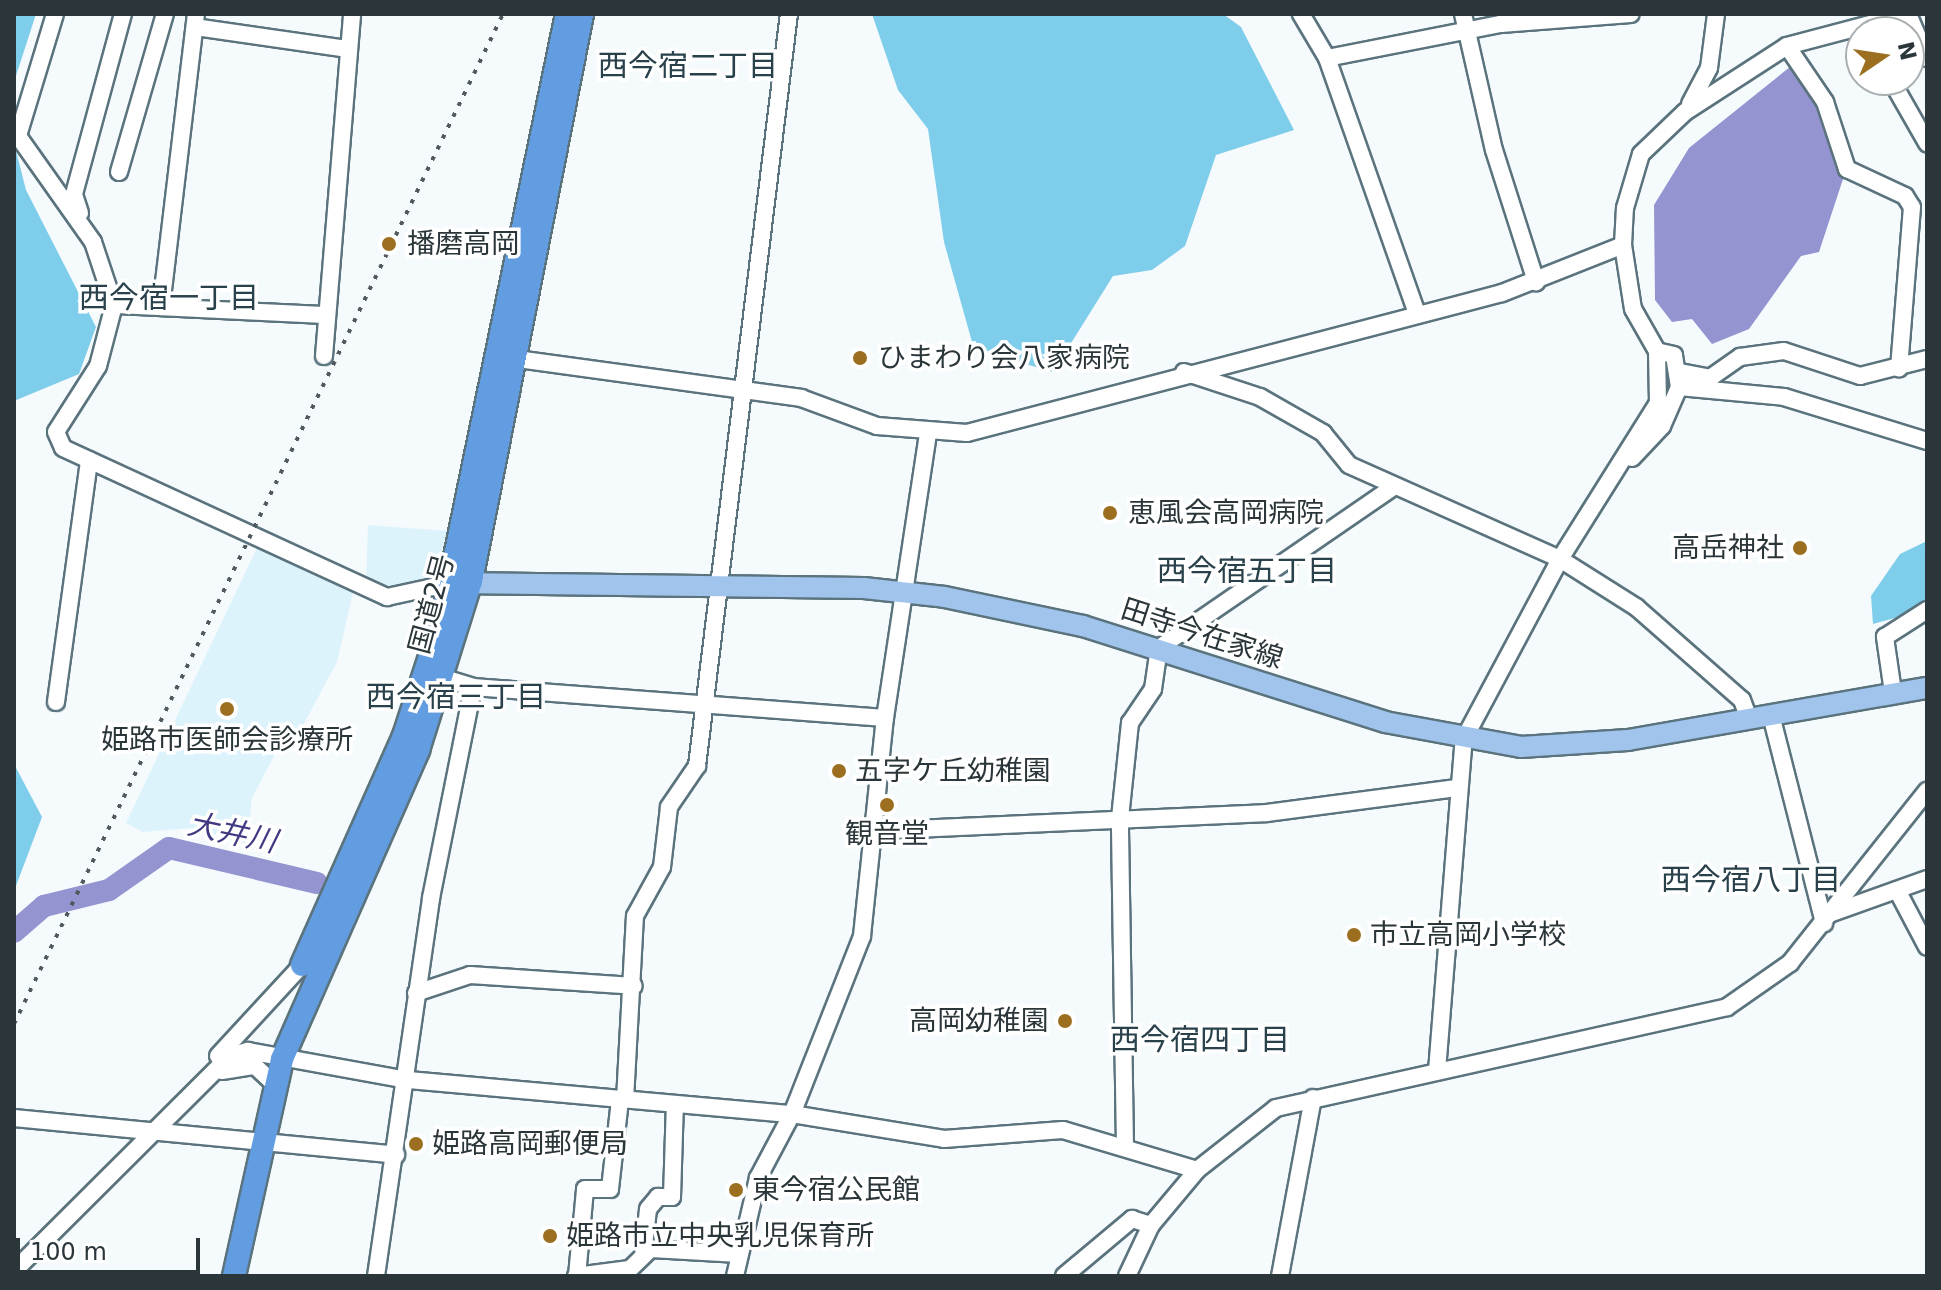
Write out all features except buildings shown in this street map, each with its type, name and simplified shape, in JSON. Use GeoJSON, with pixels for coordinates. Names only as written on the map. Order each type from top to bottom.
{"type":"FeatureCollection","features":[{"type":"Feature","properties":{"kind":"highway","name":"国道2号"},"geometry":{"type":"LineString","coordinates":[[234,1276],[259,1141],[282,1059],[444,678],[567,14]]}},
{"type":"Feature","properties":{"kind":"highway","name":"国道2号"},"geometry":{"type":"LineString","coordinates":[[302,965],[404,736],[461,582],[517,359],[582,14]]}},
{"type":"Feature","properties":{"kind":"main road","name":"田寺今在家線"},"geometry":{"type":"LineString","coordinates":[[461,582],[718,584],[904,592],[1008,608],[1159,648],[1385,722],[1464,739],[1592,744],[1926,687]]}},
{"type":"Feature","properties":{"kind":"street"},"geometry":{"type":"LineString","coordinates":[[55,14],[18,136],[85,228]]}},
{"type":"Feature","properties":{"kind":"street"},"geometry":{"type":"LineString","coordinates":[[123,14],[74,194],[114,305],[98,366],[56,432],[63,448],[387,597],[461,582]]}},
{"type":"Feature","properties":{"kind":"street"},"geometry":{"type":"LineString","coordinates":[[119,172],[165,14]]}},
{"type":"Feature","properties":{"kind":"street"},"geometry":{"type":"LineString","coordinates":[[324,356],[352,14]]}},
{"type":"Feature","properties":{"kind":"street"},"geometry":{"type":"LineString","coordinates":[[739,1254],[651,1249],[630,1269],[577,1276],[585,1189],[610,1189],[634,986],[635,916],[662,867],[669,807],[697,766],[740,390],[789,14]]}},
{"type":"Feature","properties":{"kind":"street"},"geometry":{"type":"LineString","coordinates":[[1301,14],[1327,58],[1416,311]]}},
{"type":"Feature","properties":{"kind":"street"},"geometry":{"type":"LineString","coordinates":[[1327,58],[1466,22],[1631,14]]}},
{"type":"Feature","properties":{"kind":"street"},"geometry":{"type":"LineString","coordinates":[[1685,112],[1709,68],[1716,14]]}},
{"type":"Feature","properties":{"kind":"street"},"geometry":{"type":"LineString","coordinates":[[1908,14],[1927,58]]}},
{"type":"Feature","properties":{"kind":"street"},"geometry":{"type":"LineString","coordinates":[[161,307],[195,20],[347,49]]}},
{"type":"Feature","properties":{"kind":"street"},"geometry":{"type":"LineString","coordinates":[[1466,22],[1490,135],[1536,282]]}},
{"type":"Feature","properties":{"kind":"street"},"geometry":{"type":"LineString","coordinates":[[1437,1071],[1456,788],[1464,739],[1560,559],[1658,403],[1657,351],[1633,309],[1623,245],[1625,208],[1641,154],[1685,112],[1787,46],[1845,33]]}},
{"type":"Feature","properties":{"kind":"street"},"geometry":{"type":"LineString","coordinates":[[1787,46],[1825,102],[1847,169],[1905,196],[1912,207],[1899,368]]}},
{"type":"Feature","properties":{"kind":"street"},"geometry":{"type":"LineString","coordinates":[[1900,96],[1927,143]]}},
{"type":"Feature","properties":{"kind":"street"},"geometry":{"type":"LineString","coordinates":[[517,359],[740,390],[928,432],[1007,426],[1182,372],[1536,282],[1623,245]]}},
{"type":"Feature","properties":{"kind":"street"},"geometry":{"type":"LineString","coordinates":[[114,305],[327,315]]}},
{"type":"Feature","properties":{"kind":"street"},"geometry":{"type":"LineString","coordinates":[[1616,468],[1662,426],[1680,379],[1674,355],[1657,351]]}},
{"type":"Feature","properties":{"kind":"street"},"geometry":{"type":"LineString","coordinates":[[1680,379],[1710,378],[1740,357],[1784,351],[1860,376],[1927,359]]}},
{"type":"Feature","properties":{"kind":"street"},"geometry":{"type":"LineString","coordinates":[[1182,372],[1281,408],[1323,433],[1349,465],[1560,559],[1636,607],[1742,700],[1749,719]]}},
{"type":"Feature","properties":{"kind":"street"},"geometry":{"type":"LineString","coordinates":[[1680,379],[1784,397],[1927,441]]}},
{"type":"Feature","properties":{"kind":"street"},"geometry":{"type":"LineString","coordinates":[[735,1276],[758,1178],[792,1114],[862,936],[885,718],[928,432]]}},
{"type":"Feature","properties":{"kind":"street"},"geometry":{"type":"LineString","coordinates":[[56,702],[89,460]]}},
{"type":"Feature","properties":{"kind":"street"},"geometry":{"type":"LineString","coordinates":[[1125,1147],[1120,818],[1130,723],[1153,689],[1159,648],[1393,487]]}},
{"type":"Feature","properties":{"kind":"street"},"geometry":{"type":"LineString","coordinates":[[1893,692],[1885,637],[1927,610]]}},
{"type":"Feature","properties":{"kind":"street"},"geometry":{"type":"LineString","coordinates":[[444,678],[473,687],[885,718]]}},
{"type":"Feature","properties":{"kind":"street"},"geometry":{"type":"LineString","coordinates":[[376,1276],[408,1080],[416,993],[473,687]]}},
{"type":"Feature","properties":{"kind":"street"},"geometry":{"type":"LineString","coordinates":[[1771,715],[1828,918]]}},
{"type":"Feature","properties":{"kind":"street"},"geometry":{"type":"LineString","coordinates":[[873,831],[1267,813],[1456,788]]}},
{"type":"Feature","properties":{"kind":"street"},"geometry":{"type":"LineString","coordinates":[[1127,1276],[1151,1225],[1197,1170],[1276,1108],[1727,1007],[1790,963],[1927,791]]}},
{"type":"Feature","properties":{"kind":"street"},"geometry":{"type":"LineString","coordinates":[[1828,918],[1927,879]]}},
{"type":"Feature","properties":{"kind":"street"},"geometry":{"type":"LineString","coordinates":[[1897,890],[1927,947]]}},
{"type":"Feature","properties":{"kind":"street"},"geometry":{"type":"LineString","coordinates":[[14,1271],[151,1132],[302,965]]}},
{"type":"Feature","properties":{"kind":"street"},"geometry":{"type":"LineString","coordinates":[[416,993],[470,975],[634,986]]}},
{"type":"Feature","properties":{"kind":"street"},"geometry":{"type":"LineString","coordinates":[[151,1132],[242,1051],[408,1080],[792,1114],[944,1139],[1063,1130],[1197,1170]]}},
{"type":"Feature","properties":{"kind":"street"},"geometry":{"type":"LineString","coordinates":[[211,1078],[247,1063],[274,1084]]}},
{"type":"Feature","properties":{"kind":"street"},"geometry":{"type":"LineString","coordinates":[[1280,1276],[1313,1098]]}},
{"type":"Feature","properties":{"kind":"street"},"geometry":{"type":"LineString","coordinates":[[643,1256],[648,1209],[658,1197],[672,1197],[675,1104]]}},
{"type":"Feature","properties":{"kind":"street"},"geometry":{"type":"LineString","coordinates":[[14,1118],[396,1155]]}},
{"type":"Feature","properties":{"kind":"street"},"geometry":{"type":"LineString","coordinates":[[1064,1276],[1132,1219],[1151,1225]]}},
{"type":"Feature","properties":{"kind":"shaded area"},"geometry":{"type":"Polygon","coordinates":[[[14,14],[36,14],[14,82],[14,14]]]}},
{"type":"Feature","properties":{"kind":"shaded area"},"geometry":{"type":"Polygon","coordinates":[[[872,14],[1223,14],[1241,27],[1294,130],[1216,155],[1185,246],[1152,270],[1113,276],[1053,372],[974,349],[944,242],[928,129],[898,90],[872,14]]]}},
{"type":"Feature","properties":{"kind":"shaded area"},"geometry":{"type":"Polygon","coordinates":[[[1790,67],[1809,76],[1844,176],[1819,252],[1801,256],[1749,329],[1712,344],[1692,319],[1672,322],[1655,300],[1654,205],[1689,148],[1790,67]]]}},
{"type":"Feature","properties":{"kind":"shaded area"},"geometry":{"type":"Polygon","coordinates":[[[14,143],[26,190],[96,327],[79,374],[14,401],[14,143]]]}},
{"type":"Feature","properties":{"kind":"shaded area"},"geometry":{"type":"Polygon","coordinates":[[[368,525],[447,531],[437,571],[395,592],[366,583],[368,525]]]}},
{"type":"Feature","properties":{"kind":"shaded area"},"geometry":{"type":"Polygon","coordinates":[[[1927,541],[1927,609],[1873,624],[1871,596],[1900,554],[1927,541]]]}},
{"type":"Feature","properties":{"kind":"shaded area"},"geometry":{"type":"Polygon","coordinates":[[[257,548],[353,593],[337,662],[288,753],[277,750],[252,798],[247,844],[191,828],[143,832],[126,823],[257,548]]]}},
{"type":"Feature","properties":{"kind":"shaded area"},"geometry":{"type":"Polygon","coordinates":[[[14,764],[42,817],[14,891],[14,764]]]}},
{"type":"Feature","properties":{"kind":"waterway","name":"大井川"},"geometry":{"type":"LineString","coordinates":[[14,932],[44,906],[109,890],[169,848],[317,883]]}},
{"type":"Feature","properties":{"kind":"railway"},"geometry":{"type":"LineString","coordinates":[[14,1024],[503,14]]}},
{"type":"Feature","properties":{"kind":"place","name":"播磨高岡"},"geometry":{"type":"Point","coordinates":[389,244]}},
{"type":"Feature","properties":{"kind":"place","name":"ひまわり会八家病院"},"geometry":{"type":"Point","coordinates":[860,358]}},
{"type":"Feature","properties":{"kind":"place","name":"恵風会高岡病院"},"geometry":{"type":"Point","coordinates":[1110,513]}},
{"type":"Feature","properties":{"kind":"place","name":"高岳神社"},"geometry":{"type":"Point","coordinates":[1800,548]}},
{"type":"Feature","properties":{"kind":"place","name":"姫路市医師会診療所"},"geometry":{"type":"Point","coordinates":[227,709]}},
{"type":"Feature","properties":{"kind":"place","name":"五字ケ丘幼稚園"},"geometry":{"type":"Point","coordinates":[839,771]}},
{"type":"Feature","properties":{"kind":"place","name":"観音堂"},"geometry":{"type":"Point","coordinates":[887,805]}},
{"type":"Feature","properties":{"kind":"place","name":"市立高岡小学校"},"geometry":{"type":"Point","coordinates":[1354,935]}},
{"type":"Feature","properties":{"kind":"place","name":"高岡幼稚園"},"geometry":{"type":"Point","coordinates":[1065,1021]}},
{"type":"Feature","properties":{"kind":"place","name":"姫路高岡郵便局"},"geometry":{"type":"Point","coordinates":[416,1144]}},
{"type":"Feature","properties":{"kind":"place","name":"東今宿公民館"},"geometry":{"type":"Point","coordinates":[736,1190]}},
{"type":"Feature","properties":{"kind":"place","name":"姫路市立中央乳児保育所"},"geometry":{"type":"Point","coordinates":[550,1236]}},
{"type":"Feature","properties":{"kind":"district","name":"西今宿二丁目"},"geometry":{"type":"Point","coordinates":[688,66]}},
{"type":"Feature","properties":{"kind":"district","name":"西今宿一丁目"},"geometry":{"type":"Point","coordinates":[169,298]}},
{"type":"Feature","properties":{"kind":"district","name":"西今宿五丁目"},"geometry":{"type":"Point","coordinates":[1247,571]}},
{"type":"Feature","properties":{"kind":"district","name":"西今宿三丁目"},"geometry":{"type":"Point","coordinates":[456,697]}},
{"type":"Feature","properties":{"kind":"district","name":"西今宿八丁目"},"geometry":{"type":"Point","coordinates":[1751,880]}},
{"type":"Feature","properties":{"kind":"district","name":"西今宿四丁目"},"geometry":{"type":"Point","coordinates":[1200,1040]}}]}
